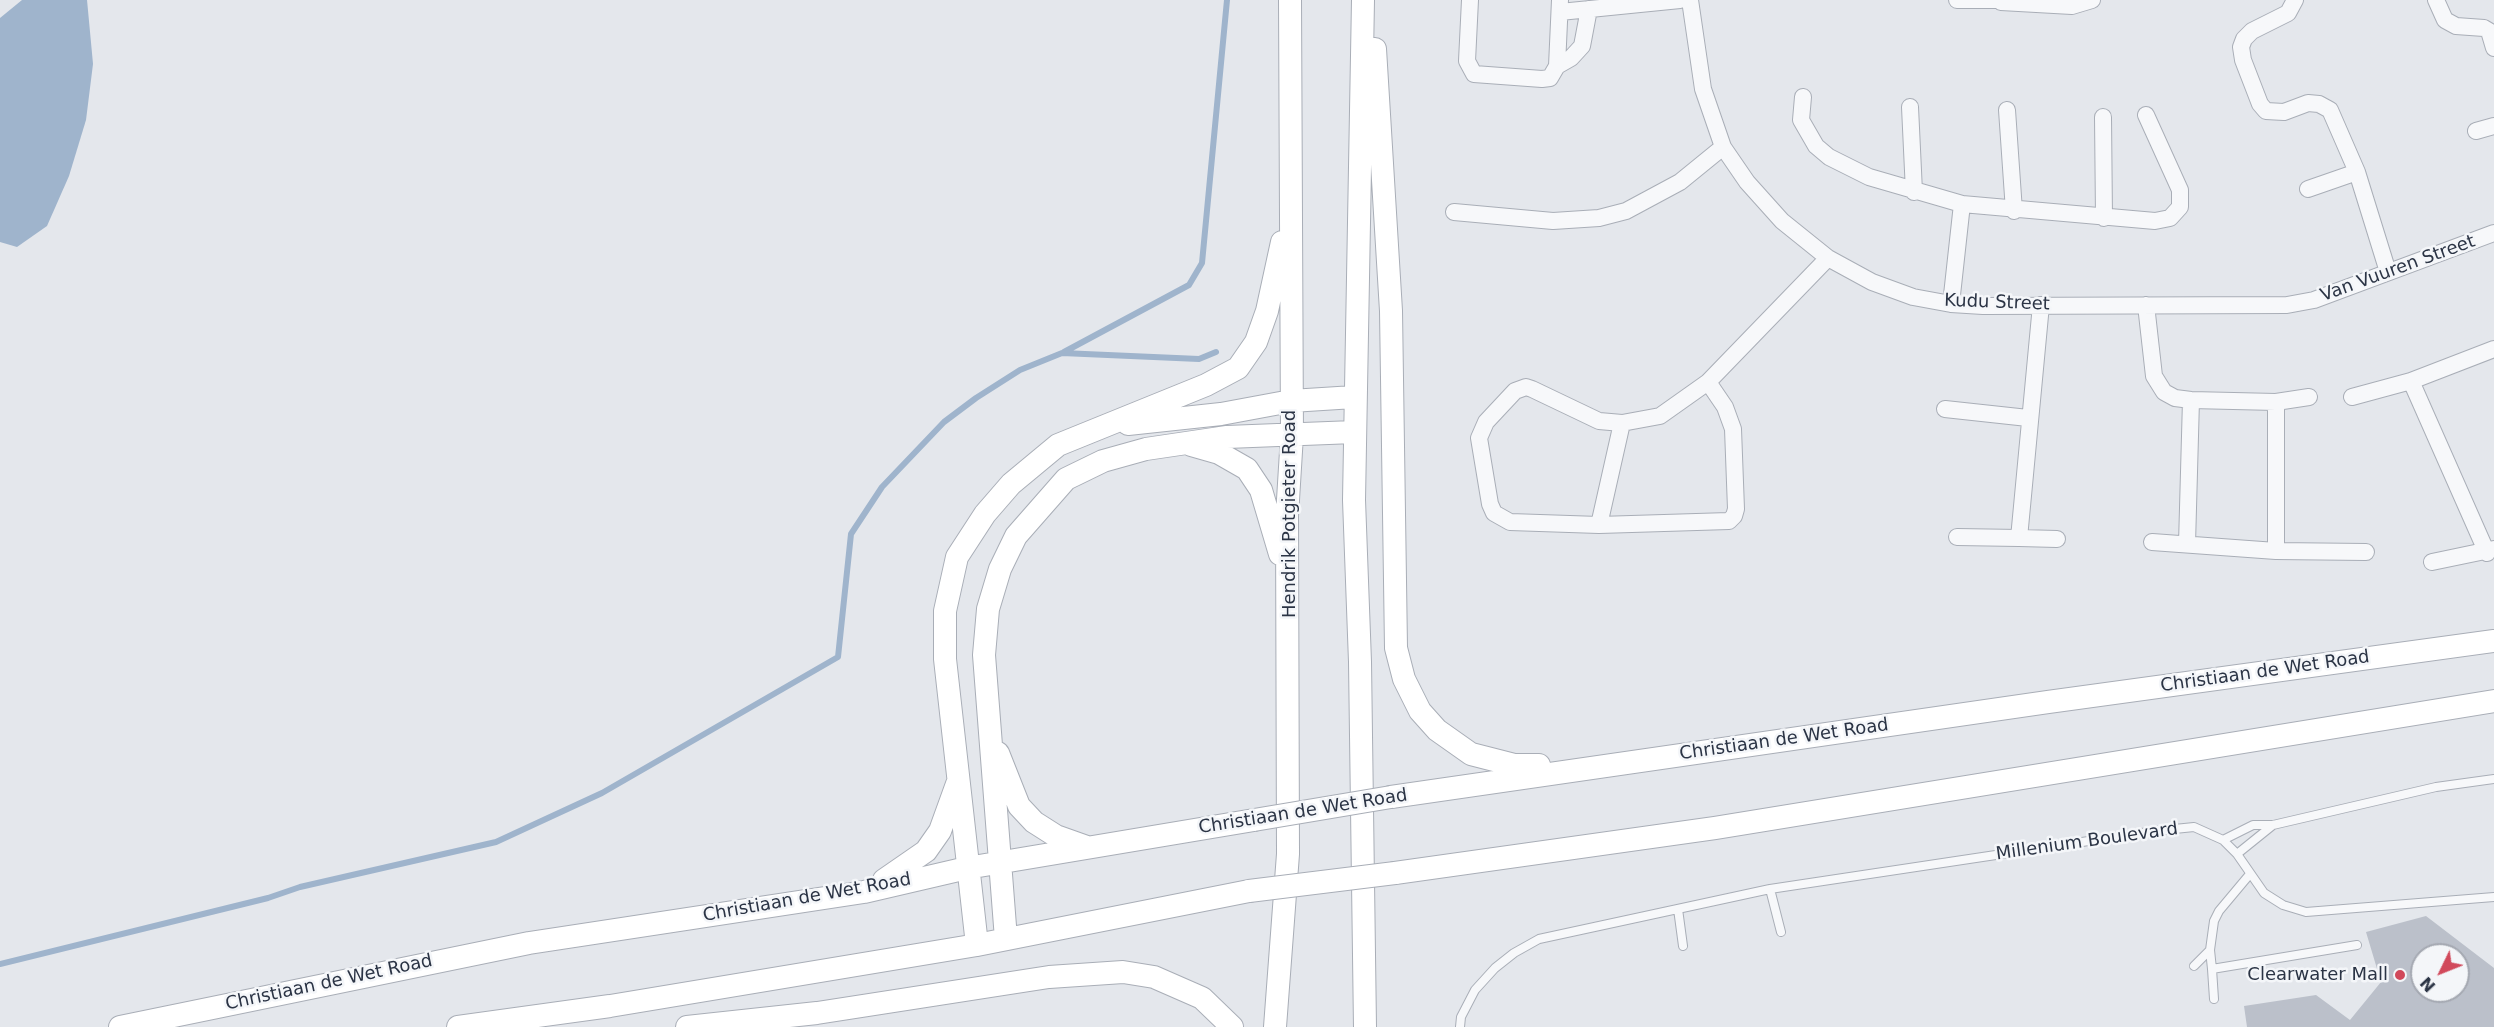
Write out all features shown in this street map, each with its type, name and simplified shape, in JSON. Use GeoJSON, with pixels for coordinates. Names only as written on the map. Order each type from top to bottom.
{"type":"FeatureCollection","features":[{"type":"Feature","properties":{"kind":"main road","name":"Hendrik Potgieter Road"},"geometry":{"type":"LineString","coordinates":[[1275,1027],[1288,854],[1290,588],[1287,516],[1292,435],[1290,0]]}},
{"type":"Feature","properties":{"kind":"main road"},"geometry":{"type":"LineString","coordinates":[[1363,0],[1354,432],[1365,1027]]}},
{"type":"Feature","properties":{"kind":"main road"},"geometry":{"type":"LineString","coordinates":[[1371,0],[1390,311],[1396,648],[1404,679],[1420,711],[1437,730],[1471,754],[1488,760],[1514,765],[1548,765],[1604,758],[1652,759]]}},
{"type":"Feature","properties":{"kind":"main road"},"geometry":{"type":"LineString","coordinates":[[977,945],[945,659],[945,611],[957,557],[985,514],[1011,484],[1058,445],[1228,375],[1246,359],[1267,310],[1291,204]]}},
{"type":"Feature","properties":{"kind":"main road"},"geometry":{"type":"LineString","coordinates":[[1100,427],[1221,414],[1291,401],[1354,397]]}},
{"type":"Feature","properties":{"kind":"main road"},"geometry":{"type":"LineString","coordinates":[[1006,939],[984,655],[988,609],[1000,568],[1016,536],[1066,479],[1103,461],[1146,449],[1227,436],[1354,432]]}},
{"type":"Feature","properties":{"kind":"main road"},"geometry":{"type":"LineString","coordinates":[[1187,444],[1219,453],[1247,469],[1261,490],[1290,588]]}},
{"type":"Feature","properties":{"kind":"main road","name":"Christiaan de Wet Road"},"geometry":{"type":"LineString","coordinates":[[120,1027],[529,943],[864,892],[1000,862],[1391,797],[2494,641]]}},
{"type":"Feature","properties":{"kind":"main road"},"geometry":{"type":"LineString","coordinates":[[458,1027],[610,1006],[977,945],[1249,891],[1715,828],[2494,701]]}},
{"type":"Feature","properties":{"kind":"main road"},"geometry":{"type":"LineString","coordinates":[[989,720],[1009,786],[1019,806],[1034,822],[1056,836],[1090,848]]}},
{"type":"Feature","properties":{"kind":"main road"},"geometry":{"type":"LineString","coordinates":[[864,892],[906,867],[926,851],[940,831],[960,777]]}},
{"type":"Feature","properties":{"kind":"main road"},"geometry":{"type":"LineString","coordinates":[[687,1027],[817,1013],[1050,977],[1123,972],[1154,976],[1194,993],[1222,1014],[1232,1027]]}},
{"type":"Feature","properties":{"kind":"street"},"geometry":{"type":"LineString","coordinates":[[1470,0],[1467,61],[1474,74],[1542,79],[1550,78],[1557,66],[1560,6],[1589,9],[1680,0]]}},
{"type":"Feature","properties":{"kind":"street","name":"Kudu Street"},"geometry":{"type":"LineString","coordinates":[[1690,0],[1703,88],[1723,147],[1747,182],[1782,221],[1828,258],[1882,286],[1913,297],[1951,304],[2248,306],[2301,303]]}},
{"type":"Feature","properties":{"kind":"street"},"geometry":{"type":"LineString","coordinates":[[1958,0],[2072,6],[2092,0]]}},
{"type":"Feature","properties":{"kind":"street"},"geometry":{"type":"LineString","coordinates":[[2295,0],[2288,13],[2252,31],[2244,39],[2241,47],[2243,60],[2260,104],[2266,111],[2284,112],[2308,103],[2319,104],[2330,110],[2357,172],[2388,272]]}},
{"type":"Feature","properties":{"kind":"street"},"geometry":{"type":"LineString","coordinates":[[2436,0],[2445,20],[2456,26],[2479,25],[2488,31],[2494,48]]}},
{"type":"Feature","properties":{"kind":"street"},"geometry":{"type":"LineString","coordinates":[[1557,66],[1571,58],[1582,46],[1589,9]]}},
{"type":"Feature","properties":{"kind":"street"},"geometry":{"type":"LineString","coordinates":[[1803,97],[1801,120],[1816,146],[1829,158],[1869,177],[1914,192],[1962,204],[2014,211],[2163,221],[2180,207],[2180,190],[2146,115]]}},
{"type":"Feature","properties":{"kind":"street"},"geometry":{"type":"LineString","coordinates":[[1910,107],[1914,192]]}},
{"type":"Feature","properties":{"kind":"street"},"geometry":{"type":"LineString","coordinates":[[2007,110],[2014,211]]}},
{"type":"Feature","properties":{"kind":"street"},"geometry":{"type":"LineString","coordinates":[[2103,117],[2104,218]]}},
{"type":"Feature","properties":{"kind":"street"},"geometry":{"type":"LineString","coordinates":[[2476,131],[2494,126]]}},
{"type":"Feature","properties":{"kind":"street"},"geometry":{"type":"LineString","coordinates":[[1454,212],[1553,221],[1599,218],[1626,211],[1658,196],[1723,147]]}},
{"type":"Feature","properties":{"kind":"street"},"geometry":{"type":"LineString","coordinates":[[2308,189],[2357,172]]}},
{"type":"Feature","properties":{"kind":"street"},"geometry":{"type":"LineString","coordinates":[[1951,304],[1962,204]]}},
{"type":"Feature","properties":{"kind":"street","name":"Van Vuuren Street"},"geometry":{"type":"LineString","coordinates":[[2301,303],[2494,233]]}},
{"type":"Feature","properties":{"kind":"street"},"geometry":{"type":"LineString","coordinates":[[1708,382],[1725,407],[1733,429],[1734,516],[1722,524],[1599,525],[1510,522],[1494,513],[1490,504],[1479,438],[1486,422],[1515,391],[1526,387],[1599,421],[1622,423],[1660,416],[1708,382],[1828,258]]}},
{"type":"Feature","properties":{"kind":"street"},"geometry":{"type":"LineString","coordinates":[[2019,538],[2028,418],[2041,305]]}},
{"type":"Feature","properties":{"kind":"street"},"geometry":{"type":"LineString","coordinates":[[2146,305],[2154,376],[2164,392],[2175,398],[2191,400],[2276,402],[2309,397]]}},
{"type":"Feature","properties":{"kind":"street"},"geometry":{"type":"LineString","coordinates":[[2352,397],[2411,381],[2492,354]]}},
{"type":"Feature","properties":{"kind":"street"},"geometry":{"type":"LineString","coordinates":[[2411,381],[2490,551],[2432,562]]}},
{"type":"Feature","properties":{"kind":"street"},"geometry":{"type":"LineString","coordinates":[[2187,544],[2191,400]]}},
{"type":"Feature","properties":{"kind":"street"},"geometry":{"type":"LineString","coordinates":[[2276,402],[2276,551]]}},
{"type":"Feature","properties":{"kind":"street"},"geometry":{"type":"LineString","coordinates":[[1945,409],[2028,418]]}},
{"type":"Feature","properties":{"kind":"street"},"geometry":{"type":"LineString","coordinates":[[1599,525],[1622,423]]}},
{"type":"Feature","properties":{"kind":"street"},"geometry":{"type":"LineString","coordinates":[[1957,537],[2057,539]]}},
{"type":"Feature","properties":{"kind":"street"},"geometry":{"type":"LineString","coordinates":[[2152,542],[2276,551],[2366,552]]}},
{"type":"Feature","properties":{"kind":"lane"},"geometry":{"type":"LineString","coordinates":[[2223,840],[2253,825],[2273,825],[2436,787],[2494,779]]}},
{"type":"Feature","properties":{"kind":"lane"},"geometry":{"type":"LineString","coordinates":[[2237,854],[2273,825]]}},
{"type":"Feature","properties":{"kind":"lane","name":"Millenium Boulevard"},"geometry":{"type":"LineString","coordinates":[[1460,1027],[1461,1017],[1475,990],[1495,968],[1514,953],[1539,939],[1770,889],[2194,827],[2223,840],[2237,854],[2264,893],[2283,905],[2306,912],[2494,897]]}},
{"type":"Feature","properties":{"kind":"lane"},"geometry":{"type":"LineString","coordinates":[[2214,999],[2210,950],[2214,921],[2219,911],[2250,874]]}},
{"type":"Feature","properties":{"kind":"lane"},"geometry":{"type":"LineString","coordinates":[[1770,889],[1781,932]]}},
{"type":"Feature","properties":{"kind":"lane"},"geometry":{"type":"LineString","coordinates":[[1678,909],[1683,946]]}},
{"type":"Feature","properties":{"kind":"lane"},"geometry":{"type":"LineString","coordinates":[[2211,969],[2357,945]]}},
{"type":"Feature","properties":{"kind":"lane"},"geometry":{"type":"LineString","coordinates":[[2194,966],[2210,950]]}},
{"type":"Feature","properties":{"kind":"water"},"geometry":{"type":"Polygon","coordinates":[[[22,0],[87,0],[93,64],[86,120],[69,176],[47,226],[17,247],[0,242],[0,18],[22,0]]]}},
{"type":"Feature","properties":{"kind":"building","name":"Clearwater Mall"},"geometry":{"type":"Polygon","coordinates":[[[2426,916],[2461,943],[2410,943],[2410,1003],[2470,1003],[2470,950],[2494,968],[2494,1027],[2247,1027],[2244,1006],[2316,995],[2350,1020],[2381,982],[2366,932],[2426,916]]]}},
{"type":"Feature","properties":{"kind":"waterway"},"geometry":{"type":"LineString","coordinates":[[1064,352],[1189,285],[1202,263],[1227,0]]}},
{"type":"Feature","properties":{"kind":"waterway"},"geometry":{"type":"LineString","coordinates":[[0,964],[268,898],[300,887],[496,842],[602,793],[838,657],[851,534],[882,487],[944,422],[976,398],[1020,370],[1062,353],[1199,359],[1216,352]]}},
{"type":"Feature","properties":{"kind":"place","name":"Clearwater Mall"},"geometry":{"type":"Point","coordinates":[2400,975]}}]}
